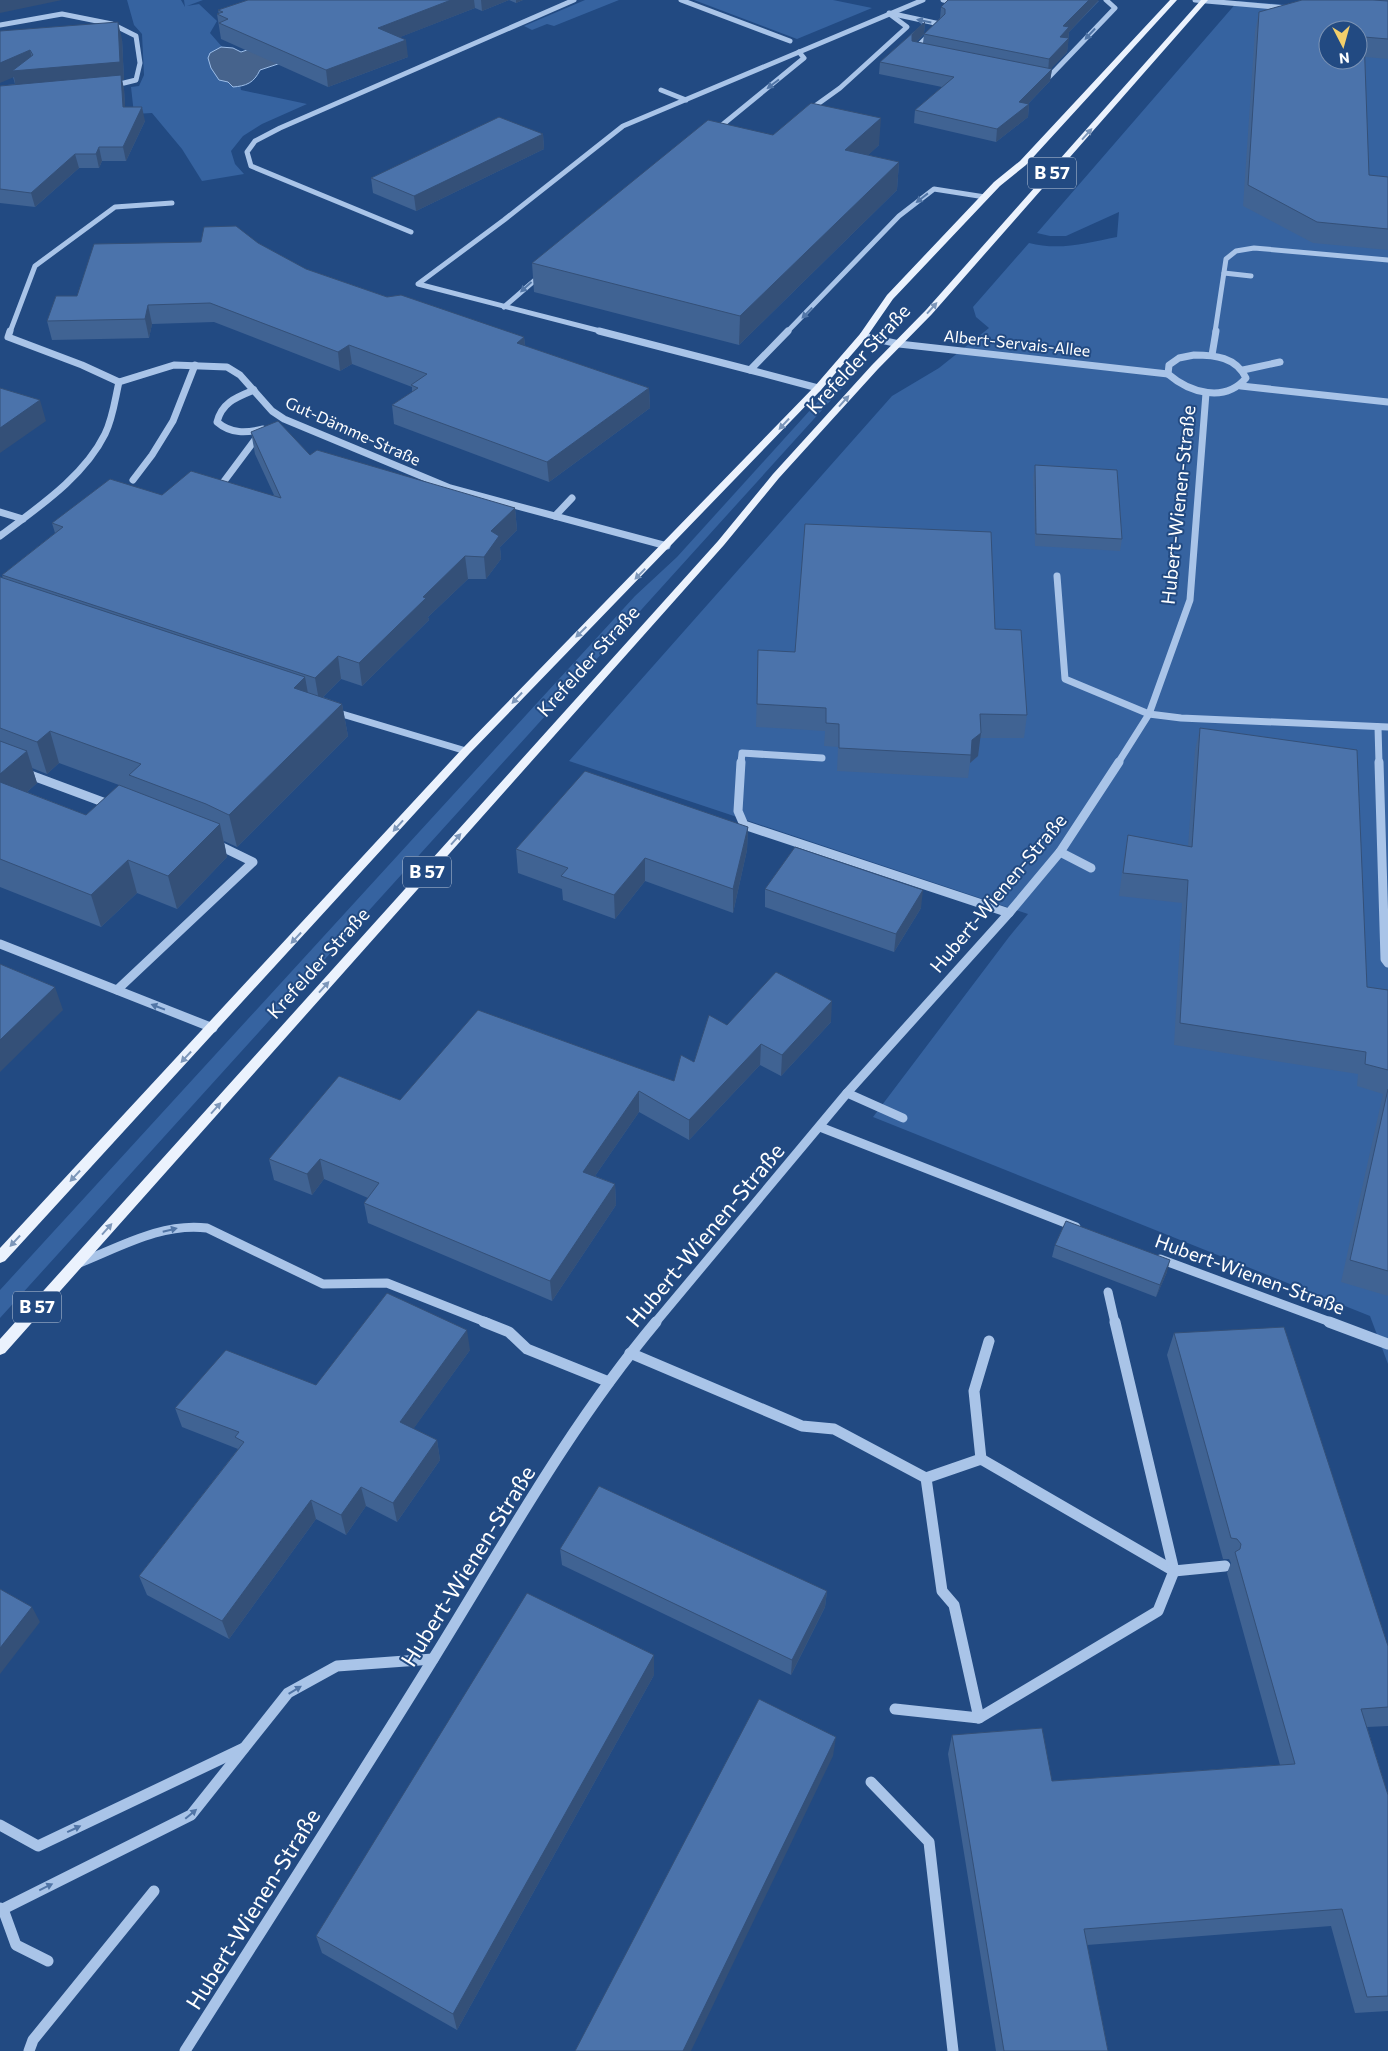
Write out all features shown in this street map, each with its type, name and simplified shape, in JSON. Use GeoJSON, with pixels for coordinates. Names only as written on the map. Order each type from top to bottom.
{"type":"FeatureCollection","features":[{"type":"Feature","properties":{"kind":"main road","name":"Krefelder Straße"},"geometry":{"type":"LineString","coordinates":[[0,1257],[466,752],[818,388],[863,336],[890,297],[984,197],[1023,163],[1174,0]]}},
{"type":"Feature","properties":{"kind":"main road","name":"Krefelder Straße"},"geometry":{"type":"LineString","coordinates":[[0,1349],[721,543],[776,476],[1029,201],[1204,1]]}},
{"type":"Feature","properties":{"kind":"street"},"geometry":{"type":"LineString","coordinates":[[411,232],[252,166],[247,152],[255,142],[280,128],[574,0]]}},
{"type":"Feature","properties":{"kind":"street"},"geometry":{"type":"LineString","coordinates":[[681,0],[790,41]]}},
{"type":"Feature","properties":{"kind":"street"},"geometry":{"type":"LineString","coordinates":[[818,388],[418,284],[504,220],[623,126],[888,13],[923,0]]}},
{"type":"Feature","properties":{"kind":"street"},"geometry":{"type":"LineString","coordinates":[[943,0],[956,2],[970,0]]}},
{"type":"Feature","properties":{"kind":"street"},"geometry":{"type":"LineString","coordinates":[[1040,75],[1049,77],[1115,8],[1109,0],[1106,0]]}},
{"type":"Feature","properties":{"kind":"street"},"geometry":{"type":"LineString","coordinates":[[1195,0],[1296,9]]}},
{"type":"Feature","properties":{"kind":"street"},"geometry":{"type":"LineString","coordinates":[[888,13],[940,24],[914,50],[924,52]]}},
{"type":"Feature","properties":{"kind":"street"},"geometry":{"type":"LineString","coordinates":[[812,119],[808,111],[840,88],[907,28],[888,13]]}},
{"type":"Feature","properties":{"kind":"street"},"geometry":{"type":"LineString","coordinates":[[0,25],[62,14],[112,24],[136,36],[140,63],[136,80],[122,85],[104,86]]}},
{"type":"Feature","properties":{"kind":"street"},"geometry":{"type":"LineString","coordinates":[[708,136],[804,58],[799,52]]}},
{"type":"Feature","properties":{"kind":"street"},"geometry":{"type":"LineString","coordinates":[[661,90],[686,100]]}},
{"type":"Feature","properties":{"kind":"street"},"geometry":{"type":"LineString","coordinates":[[750,370],[899,216],[934,189],[984,197]]}},
{"type":"Feature","properties":{"kind":"street"},"geometry":{"type":"LineString","coordinates":[[0,536],[23,519],[84,465],[105,435],[119,382],[82,365],[8,337],[36,266],[115,206],[172,203]]}},
{"type":"Feature","properties":{"kind":"street"},"geometry":{"type":"LineString","coordinates":[[1212,355],[1226,259],[1236,251],[1254,248],[1388,260]]}},
{"type":"Feature","properties":{"kind":"street"},"geometry":{"type":"LineString","coordinates":[[504,307],[544,272]]}},
{"type":"Feature","properties":{"kind":"street"},"geometry":{"type":"LineString","coordinates":[[1224,273],[1251,276]]}},
{"type":"Feature","properties":{"kind":"street","name":"Albert-Servais-Allee"},"geometry":{"type":"LineString","coordinates":[[863,336],[899,344],[1168,374]]}},
{"type":"Feature","properties":{"kind":"street"},"geometry":{"type":"LineString","coordinates":[[1241,386],[1246,378],[1243,370],[1231,361],[1212,355],[1194,355],[1179,358],[1169,365],[1168,374],[1175,382],[1189,389],[1206,393],[1227,392],[1241,386],[1388,402]]}},
{"type":"Feature","properties":{"kind":"street"},"geometry":{"type":"LineString","coordinates":[[1243,370],[1280,362]]}},
{"type":"Feature","properties":{"kind":"street","name":"Gut-Dämme-Straße"},"geometry":{"type":"LineString","coordinates":[[119,382],[174,365],[227,367],[240,375],[272,410],[274,424],[450,488],[667,546]]}},
{"type":"Feature","properties":{"kind":"street"},"geometry":{"type":"LineString","coordinates":[[133,480],[173,422],[195,365]]}},
{"type":"Feature","properties":{"kind":"street"},"geometry":{"type":"LineString","coordinates":[[254,390],[228,402],[218,411],[217,422],[224,430],[247,433],[274,424]]}},
{"type":"Feature","properties":{"kind":"street","name":"Hubert-Wienen-Straße"},"geometry":{"type":"LineString","coordinates":[[185,2051],[433,1659],[569,1437],[630,1353],[848,1094],[1009,913],[1060,852],[1149,714],[1190,600],[1206,393]]}},
{"type":"Feature","properties":{"kind":"street"},"geometry":{"type":"LineString","coordinates":[[219,488],[274,424]]}},
{"type":"Feature","properties":{"kind":"street"},"geometry":{"type":"LineString","coordinates":[[555,516],[572,498]]}},
{"type":"Feature","properties":{"kind":"street"},"geometry":{"type":"LineString","coordinates":[[0,512],[23,519]]}},
{"type":"Feature","properties":{"kind":"street"},"geometry":{"type":"LineString","coordinates":[[1057,576],[1065,679],[1149,714],[1181,718],[1388,727]]}},
{"type":"Feature","properties":{"kind":"street"},"geometry":{"type":"LineString","coordinates":[[322,708],[466,752]]}},
{"type":"Feature","properties":{"kind":"street"},"geometry":{"type":"LineString","coordinates":[[1378,727],[1384,959],[1388,963]]}},
{"type":"Feature","properties":{"kind":"street"},"geometry":{"type":"LineString","coordinates":[[822,758],[742,753],[738,811],[744,825],[1009,913]]}},
{"type":"Feature","properties":{"kind":"street"},"geometry":{"type":"LineString","coordinates":[[18,770],[123,809]]}},
{"type":"Feature","properties":{"kind":"street"},"geometry":{"type":"LineString","coordinates":[[117,990],[253,862],[202,839]]}},
{"type":"Feature","properties":{"kind":"street"},"geometry":{"type":"LineString","coordinates":[[1060,852],[1091,868]]}},
{"type":"Feature","properties":{"kind":"street"},"geometry":{"type":"LineString","coordinates":[[0,944],[213,1028]]}},
{"type":"Feature","properties":{"kind":"street"},"geometry":{"type":"LineString","coordinates":[[848,1094],[903,1118]]}},
{"type":"Feature","properties":{"kind":"street"},"geometry":{"type":"LineString","coordinates":[[820,1127],[1086,1230]]}},
{"type":"Feature","properties":{"kind":"street"},"geometry":{"type":"LineString","coordinates":[[75,1265],[155,1234],[183,1227],[202,1226],[324,1284],[387,1283],[509,1332],[527,1349],[609,1382]]}},
{"type":"Feature","properties":{"kind":"street","name":"Hubert-Wienen-Straße"},"geometry":{"type":"LineString","coordinates":[[1150,1255],[1388,1344]]}},
{"type":"Feature","properties":{"kind":"street"},"geometry":{"type":"LineString","coordinates":[[895,1709],[979,1718],[1158,1611],[1174,1571],[1108,1292]]}},
{"type":"Feature","properties":{"kind":"street"},"geometry":{"type":"LineString","coordinates":[[981,1460],[974,1391],[989,1341]]}},
{"type":"Feature","properties":{"kind":"street"},"geometry":{"type":"LineString","coordinates":[[630,1353],[802,1426],[834,1429],[926,1478],[981,1460],[1174,1571],[1225,1566]]}},
{"type":"Feature","properties":{"kind":"street"},"geometry":{"type":"LineString","coordinates":[[48,1961],[16,1945],[1,1909],[192,1815],[288,1693],[337,1666],[433,1659]]}},
{"type":"Feature","properties":{"kind":"street"},"geometry":{"type":"LineString","coordinates":[[0,1825],[38,1846],[247,1747]]}},
{"type":"Feature","properties":{"kind":"street"},"geometry":{"type":"LineString","coordinates":[[871,1782],[929,1842],[952,2051]]}},
{"type":"Feature","properties":{"kind":"street"},"geometry":{"type":"LineString","coordinates":[[29,2051],[33,2040],[154,1891]]}},
{"type":"Feature","properties":{"kind":"lane"},"geometry":{"type":"LineString","coordinates":[[926,1478],[942,1592],[954,1605],[979,1718]]}},
{"type":"Feature","properties":{"kind":"shaded area"},"geometry":{"type":"Polygon","coordinates":[[[127,0],[181,0],[185,7],[184,0],[203,0],[187,6],[199,4],[217,21],[210,33],[236,63],[241,90],[307,104],[262,124],[243,136],[231,151],[235,164],[244,174],[202,181],[182,149],[152,113],[134,114],[131,87],[139,86],[144,75],[142,34],[134,25],[127,0]]]}},
{"type":"Feature","properties":{"kind":"shaded area"},"geometry":{"type":"Polygon","coordinates":[[[585,0],[619,0],[554,26],[547,24],[532,30],[524,26],[585,0]]]}},
{"type":"Feature","properties":{"kind":"shaded area"},"geometry":{"type":"Polygon","coordinates":[[[694,0],[833,0],[872,8],[797,39],[694,0]]]}},
{"type":"Feature","properties":{"kind":"shaded area"},"geometry":{"type":"Polygon","coordinates":[[[1238,1],[1388,13],[1388,1364],[1370,1316],[873,1117],[1028,914],[569,761],[892,396],[939,368],[989,328],[976,317],[973,307],[1029,243],[1062,246],[1084,244],[1117,237],[1119,212],[1066,236],[1050,236],[1037,233],[1238,1]]]}},
{"type":"Feature","properties":{"kind":"shaded area"},"geometry":{"type":"Polygon","coordinates":[[[221,47],[233,48],[241,52],[250,49],[296,58],[260,70],[249,83],[233,87],[228,82],[219,80],[211,68],[208,58],[210,53],[221,47]]]}},
{"type":"Feature","properties":{"kind":"shaded area"},"geometry":{"type":"Polygon","coordinates":[[[851,365],[861,367],[0,1318],[0,1290],[635,596],[677,557],[851,365]]]}},
{"type":"Feature","properties":{"kind":"building"},"geometry":{"type":"Polygon","coordinates":[[[248,0],[451,0],[378,28],[406,40],[326,70],[219,23],[228,19],[217,14],[223,12],[218,10],[248,0]]]}},
{"type":"Feature","properties":{"kind":"building"},"geometry":{"type":"Polygon","coordinates":[[[948,0],[1089,0],[1063,26],[1069,27],[1060,37],[1069,38],[1049,59],[924,34],[945,14],[945,9],[941,7],[948,0]]]}},
{"type":"Feature","properties":{"kind":"building"},"geometry":{"type":"Polygon","coordinates":[[[1302,0],[1388,1],[1388,39],[1368,37],[1368,20],[1318,20],[1318,70],[1365,70],[1369,175],[1388,177],[1388,229],[1317,222],[1248,185],[1259,12],[1302,0]]]}},
{"type":"Feature","properties":{"kind":"building"},"geometry":{"type":"Polygon","coordinates":[[[118,22],[120,62],[12,71],[33,55],[30,50],[0,63],[0,31],[118,22]]]}},
{"type":"Feature","properties":{"kind":"building"},"geometry":{"type":"Polygon","coordinates":[[[925,22],[912,35],[912,41],[1052,69],[1019,102],[1029,104],[997,129],[915,110],[954,77],[880,62],[925,22]]]}},
{"type":"Feature","properties":{"kind":"building"},"geometry":{"type":"Polygon","coordinates":[[[121,75],[123,107],[142,107],[123,147],[99,147],[96,154],[75,154],[31,193],[0,189],[0,86],[121,75]]]}},
{"type":"Feature","properties":{"kind":"building"},"geometry":{"type":"Polygon","coordinates":[[[811,103],[881,118],[845,150],[899,162],[740,316],[532,263],[708,120],[773,135],[811,103]]]}},
{"type":"Feature","properties":{"kind":"building"},"geometry":{"type":"Polygon","coordinates":[[[499,117],[543,134],[414,196],[371,178],[499,117]]]}},
{"type":"Feature","properties":{"kind":"building"},"geometry":{"type":"Polygon","coordinates":[[[236,226],[258,243],[306,269],[387,297],[401,295],[524,337],[517,343],[649,388],[547,462],[392,405],[418,388],[411,385],[427,374],[349,345],[338,352],[210,303],[148,305],[145,319],[47,321],[56,296],[77,296],[94,244],[201,242],[204,227],[236,226]]]}},
{"type":"Feature","properties":{"kind":"building"},"geometry":{"type":"Polygon","coordinates":[[[0,388],[40,400],[0,428],[0,388]]]}},
{"type":"Feature","properties":{"kind":"building"},"geometry":{"type":"Polygon","coordinates":[[[278,421],[310,455],[317,450],[515,508],[491,531],[499,536],[484,557],[465,556],[423,597],[426,598],[359,663],[338,656],[315,678],[2,575],[63,527],[52,523],[110,479],[162,495],[191,471],[281,498],[251,432],[278,421]]]}},
{"type":"Feature","properties":{"kind":"building"},"geometry":{"type":"Polygon","coordinates":[[[1035,465],[1117,470],[1122,539],[1036,534],[1035,465]]]}},
{"type":"Feature","properties":{"kind":"building"},"geometry":{"type":"Polygon","coordinates":[[[805,524],[991,532],[995,629],[1021,630],[1027,715],[980,714],[981,733],[972,740],[971,755],[839,748],[839,724],[826,723],[826,708],[757,704],[758,650],[795,652],[805,524]]]}},
{"type":"Feature","properties":{"kind":"building"},"geometry":{"type":"Polygon","coordinates":[[[0,577],[305,677],[294,688],[342,704],[229,815],[206,804],[129,775],[141,764],[50,731],[37,742],[0,728],[0,577]]]}},
{"type":"Feature","properties":{"kind":"building"},"geometry":{"type":"Polygon","coordinates":[[[1200,728],[1357,750],[1367,987],[1388,990],[1388,1070],[1365,1064],[1366,1052],[1180,1023],[1188,880],[1123,873],[1128,835],[1192,847],[1200,728]]]}},
{"type":"Feature","properties":{"kind":"building"},"geometry":{"type":"Polygon","coordinates":[[[0,741],[27,751],[0,774],[0,741]]]}},
{"type":"Feature","properties":{"kind":"building"},"geometry":{"type":"Polygon","coordinates":[[[585,771],[748,827],[733,889],[645,858],[614,895],[561,876],[568,868],[516,849],[585,771]]]}},
{"type":"Feature","properties":{"kind":"building"},"geometry":{"type":"Polygon","coordinates":[[[0,782],[86,815],[119,785],[220,824],[168,876],[128,860],[91,895],[0,859],[0,782]]]}},
{"type":"Feature","properties":{"kind":"building"},"geometry":{"type":"Polygon","coordinates":[[[795,847],[923,890],[896,934],[765,889],[795,847]]]}},
{"type":"Feature","properties":{"kind":"building"},"geometry":{"type":"Polygon","coordinates":[[[0,964],[55,987],[0,1040],[0,964]]]}},
{"type":"Feature","properties":{"kind":"building"},"geometry":{"type":"Polygon","coordinates":[[[776,972],[832,1001],[782,1055],[761,1044],[689,1120],[639,1091],[583,1172],[615,1184],[550,1281],[364,1203],[379,1183],[320,1159],[307,1174],[269,1159],[339,1076],[400,1100],[478,1010],[674,1081],[681,1055],[694,1062],[709,1015],[727,1025],[776,972]]]}},
{"type":"Feature","properties":{"kind":"building"},"geometry":{"type":"Polygon","coordinates":[[[1388,1089],[1388,1271],[1350,1260],[1388,1089]]]}},
{"type":"Feature","properties":{"kind":"building"},"geometry":{"type":"Polygon","coordinates":[[[1066,1221],[1170,1260],[1160,1285],[1055,1245],[1066,1221]]]}},
{"type":"Feature","properties":{"kind":"building"},"geometry":{"type":"Polygon","coordinates":[[[387,1293],[467,1330],[400,1422],[437,1440],[393,1503],[361,1487],[341,1515],[311,1500],[222,1621],[139,1576],[244,1442],[235,1437],[239,1432],[175,1408],[226,1350],[316,1385],[387,1293]]]}},
{"type":"Feature","properties":{"kind":"building"},"geometry":{"type":"Polygon","coordinates":[[[1284,1327],[1388,1646],[1388,1707],[1361,1709],[1388,1795],[1388,1996],[1367,1997],[1342,1909],[1084,1929],[1108,2051],[1004,2051],[952,1735],[1042,1728],[1052,1781],[1295,1764],[1235,1552],[1240,1549],[1241,1544],[1237,1539],[1231,1538],[1174,1333],[1284,1327]]]}},
{"type":"Feature","properties":{"kind":"building"},"geometry":{"type":"Polygon","coordinates":[[[599,1486],[827,1591],[792,1660],[560,1549],[599,1486]]]}},
{"type":"Feature","properties":{"kind":"building"},"geometry":{"type":"Polygon","coordinates":[[[0,1589],[32,1607],[0,1648],[0,1589]]]}},
{"type":"Feature","properties":{"kind":"building"},"geometry":{"type":"Polygon","coordinates":[[[527,1593],[654,1655],[453,2014],[316,1936],[527,1593]]]}},
{"type":"Feature","properties":{"kind":"building"},"geometry":{"type":"Polygon","coordinates":[[[759,1699],[836,1737],[683,2051],[575,2051],[759,1699]]]}}]}
